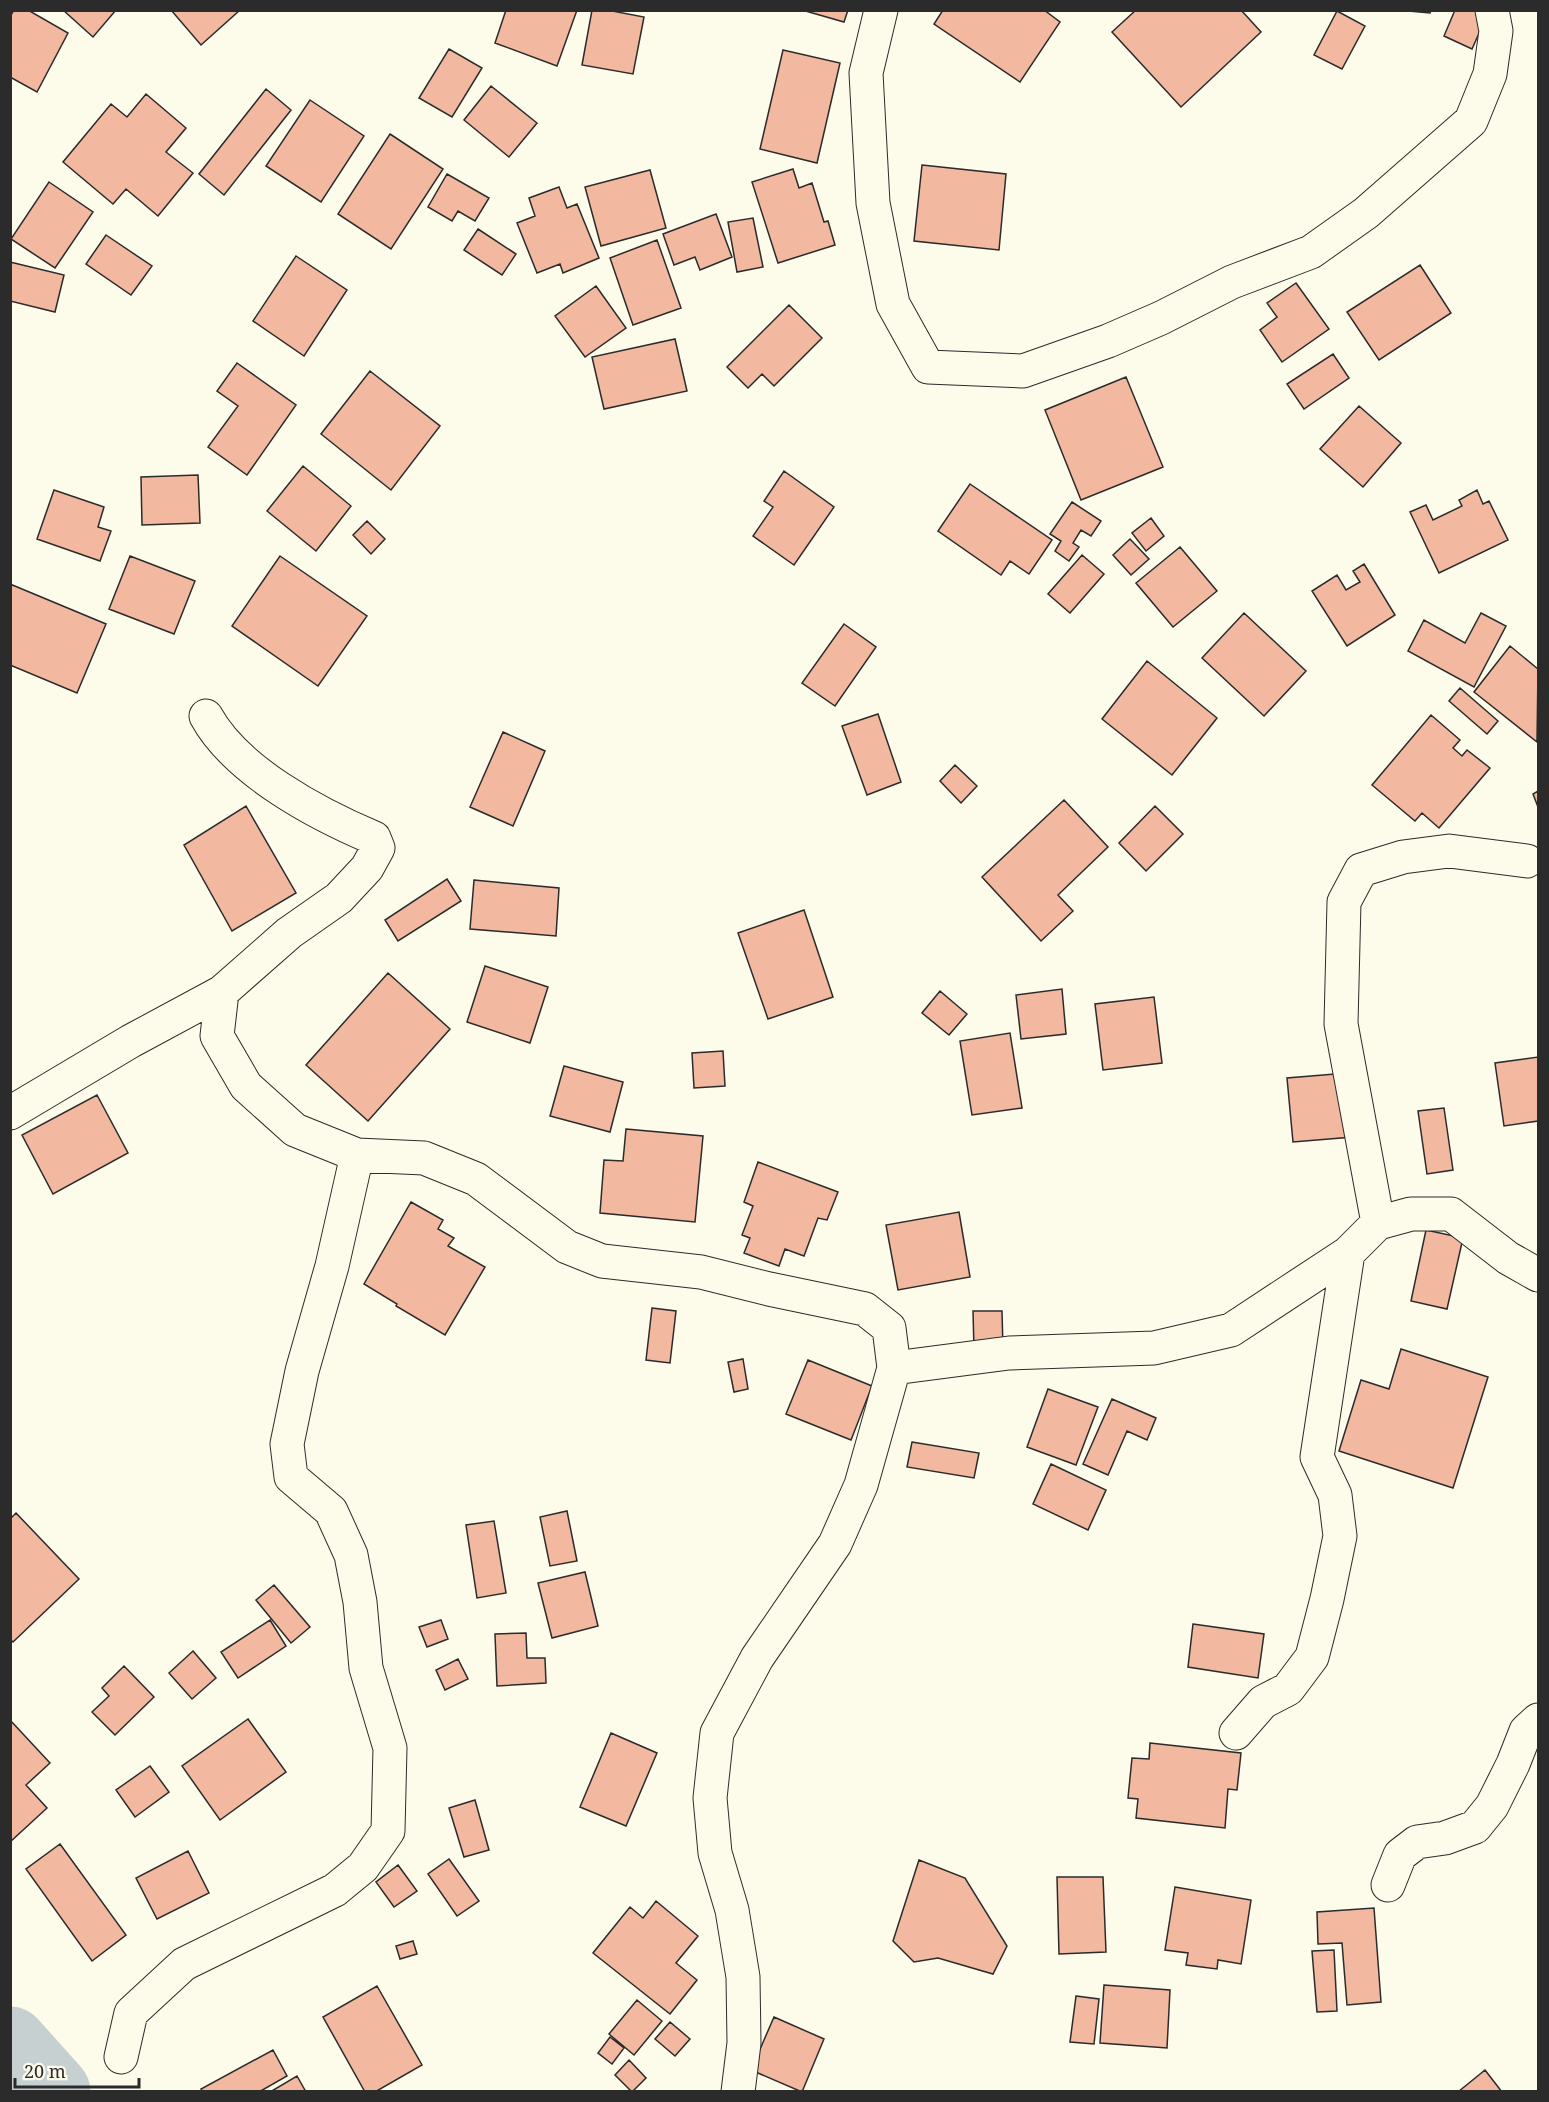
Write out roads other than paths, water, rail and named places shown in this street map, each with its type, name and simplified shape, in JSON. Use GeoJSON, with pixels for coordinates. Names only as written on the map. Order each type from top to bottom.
{"type":"FeatureCollection","features":[{"type":"Feature","properties":{"kind":"street"},"geometry":{"type":"LineString","coordinates":[[881,10],[866,73],[873,203],[893,304],[927,367],[1023,371],[1108,341],[1161,318],[1232,282],[1311,252],[1366,213],[1471,121],[1490,74],[1496,31],[1492,10]]}},
{"type":"Feature","properties":{"kind":"street"},"geometry":{"type":"LineString","coordinates":[[10,1113],[131,1041],[222,992],[289,933],[339,898],[367,868],[378,849],[374,838],[328,816],[264,779],[215,734],[206,716]]}},
{"type":"Feature","properties":{"kind":"street"},"geometry":{"type":"LineString","coordinates":[[1378,1223],[1341,1024],[1344,902],[1362,870],[1403,857],[1449,851],[1527,861]]}},
{"type":"Feature","properties":{"kind":"street"},"geometry":{"type":"LineString","coordinates":[[222,992],[217,1036],[246,1086],[295,1130],[357,1155],[424,1158],[476,1179],[567,1247],[602,1261],[701,1272],[866,1309],[889,1328],[894,1368],[861,1485],[835,1544],[757,1658],[717,1733],[710,1798],[715,1853],[732,1910],[743,1977],[744,2043],[738,2091]]}},
{"type":"Feature","properties":{"kind":"street"},"geometry":{"type":"LineString","coordinates":[[121,2057],[131,2013],[184,1964],[334,1890],[363,1867],[388,1831],[390,1748],[366,1668],[360,1602],[351,1555],[331,1511],[291,1477],[287,1444],[302,1371],[332,1266],[357,1155]]}},
{"type":"Feature","properties":{"kind":"street"},"geometry":{"type":"LineString","coordinates":[[894,1368],[1009,1353],[1154,1348],[1231,1330],[1348,1253],[1378,1223],[1411,1214],[1451,1214],[1508,1257],[1539,1275]]}},
{"type":"Feature","properties":{"kind":"street"},"geometry":{"type":"LineString","coordinates":[[1236,1733],[1263,1702],[1288,1689],[1312,1657],[1328,1599],[1340,1536],[1335,1495],[1317,1457],[1348,1253]]}},
{"type":"Feature","properties":{"kind":"street"},"geometry":{"type":"LineString","coordinates":[[1388,1885],[1400,1855],[1417,1842],[1444,1838],[1475,1827],[1492,1806],[1526,1731],[1539,1720]]}},
{"type":"Feature","properties":{"kind":"waterway"},"geometry":{"type":"LineString","coordinates":[[10,2044],[53,2092]]}}]}
